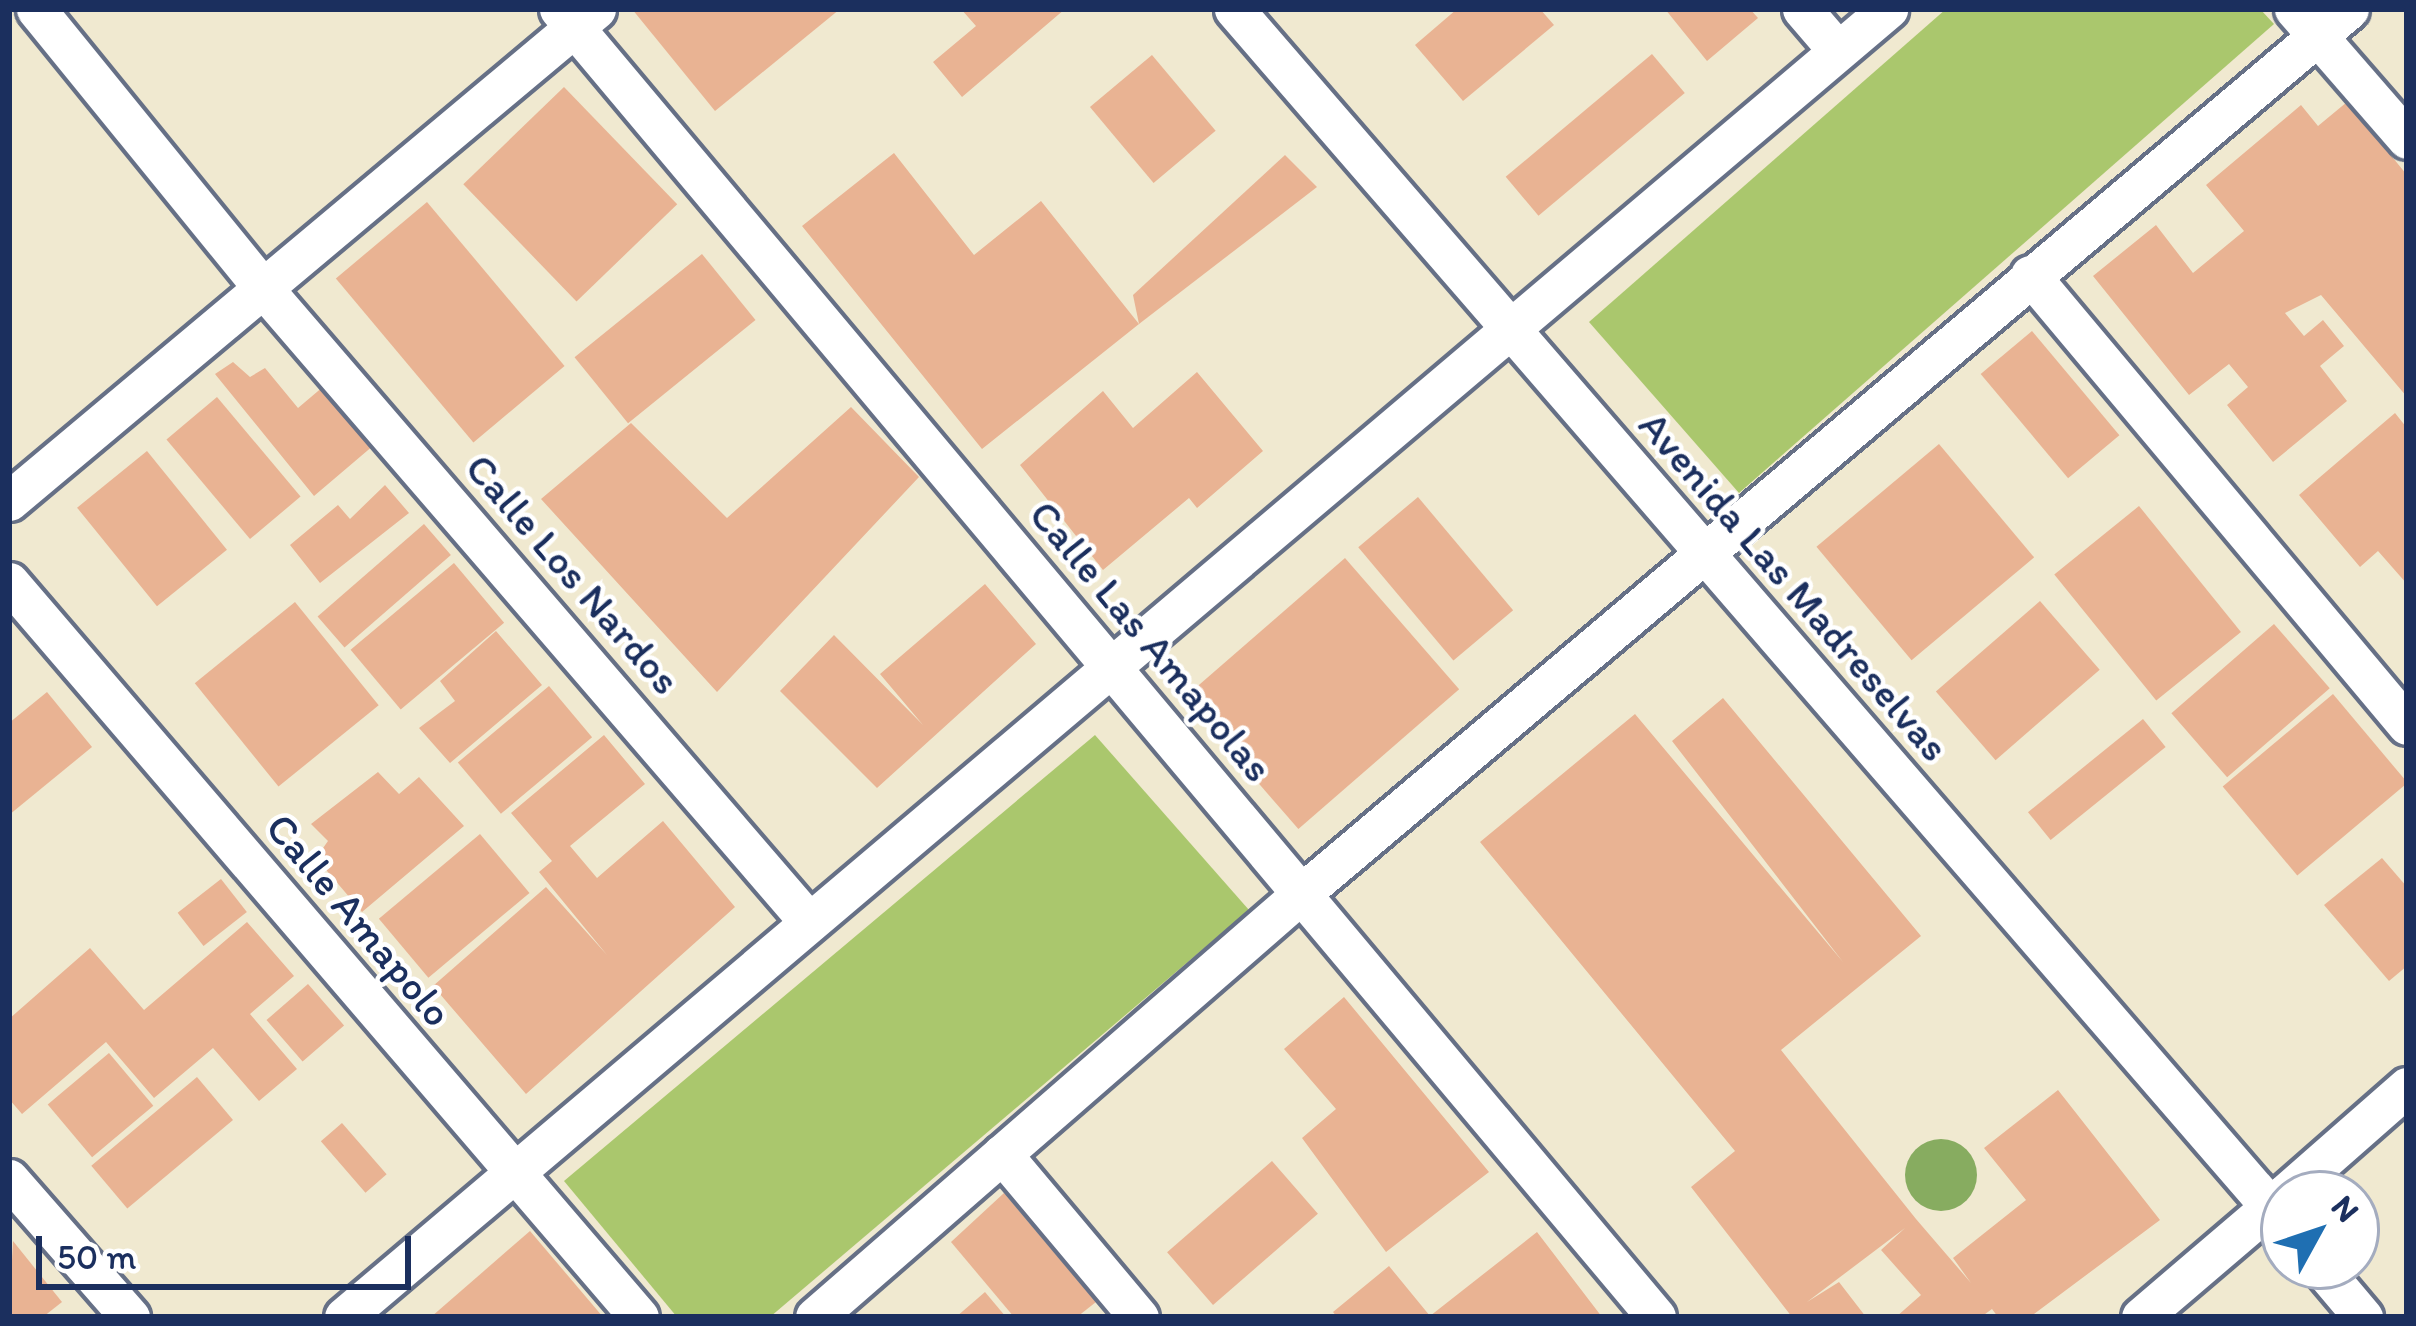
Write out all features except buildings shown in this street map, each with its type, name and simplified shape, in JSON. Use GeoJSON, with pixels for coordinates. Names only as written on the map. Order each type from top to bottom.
{"type":"FeatureCollection","features":[{"type":"Feature","properties":{"kind":"street","name":"Calle Los Nardos"},"geometry":{"type":"LineString","coordinates":[[36,9],[263,288],[809,922]]}},
{"type":"Feature","properties":{"kind":"street","name":"Avenida Las Madreselvas"},"geometry":{"type":"LineString","coordinates":[[1234,9],[1704,557],[2260,1180]]}},
{"type":"Feature","properties":{"kind":"street"},"geometry":{"type":"LineString","coordinates":[[1802,9],[1838,51]]}},
{"type":"Feature","properties":{"kind":"street"},"geometry":{"type":"LineString","coordinates":[[344,1317],[1888,9]]}},
{"type":"Feature","properties":{"kind":"street"},"geometry":{"type":"LineString","coordinates":[[815,1317],[1302,893],[1704,557],[2030,274],[2305,23],[2349,9]]}},
{"type":"Feature","properties":{"kind":"street"},"geometry":{"type":"LineString","coordinates":[[9,501],[576,15]]}},
{"type":"Feature","properties":{"kind":"street","name":"Calle Las Amapolas"},"geometry":{"type":"LineString","coordinates":[[576,15],[1110,667],[1656,1317]]}},
{"type":"Feature","properties":{"kind":"street"},"geometry":{"type":"LineString","coordinates":[[2305,23],[2407,139]]}},
{"type":"Feature","properties":{"kind":"street"},"geometry":{"type":"LineString","coordinates":[[2030,274],[2407,725]]}},
{"type":"Feature","properties":{"kind":"street","name":"Calle Amapolo"},"geometry":{"type":"LineString","coordinates":[[9,582],[512,1175],[639,1317]]}},
{"type":"Feature","properties":{"kind":"street"},"geometry":{"type":"LineString","coordinates":[[2318,1170],[2407,1087]]}},
{"type":"Feature","properties":{"kind":"street"},"geometry":{"type":"LineString","coordinates":[[1003,1154],[1139,1317]]}},
{"type":"Feature","properties":{"kind":"street"},"geometry":{"type":"LineString","coordinates":[[9,1179],[130,1317]]}},
{"type":"Feature","properties":{"kind":"street"},"geometry":{"type":"LineString","coordinates":[[2141,1317],[2260,1221]]}},
{"type":"Feature","properties":{"kind":"street"},"geometry":{"type":"LineString","coordinates":[[2340,1290],[2363,1317]]}},
{"type":"Feature","properties":{"kind":"green space"},"geometry":{"type":"Polygon","coordinates":[[[1946,9],[2260,9],[2274,24],[1739,493],[1589,322],[1946,9]]]}},
{"type":"Feature","properties":{"kind":"green space"},"geometry":{"type":"Polygon","coordinates":[[[1095,735],[1249,910],[770,1317],[677,1317],[564,1181],[1095,735]]]}},
{"type":"Feature","properties":{"kind":"green space"},"geometry":{"type":"Polygon","coordinates":[[[1941,1139],[1966,1150],[1977,1175],[1966,1200],[1941,1211],[1916,1200],[1905,1175],[1916,1150],[1941,1139]]]}}]}
